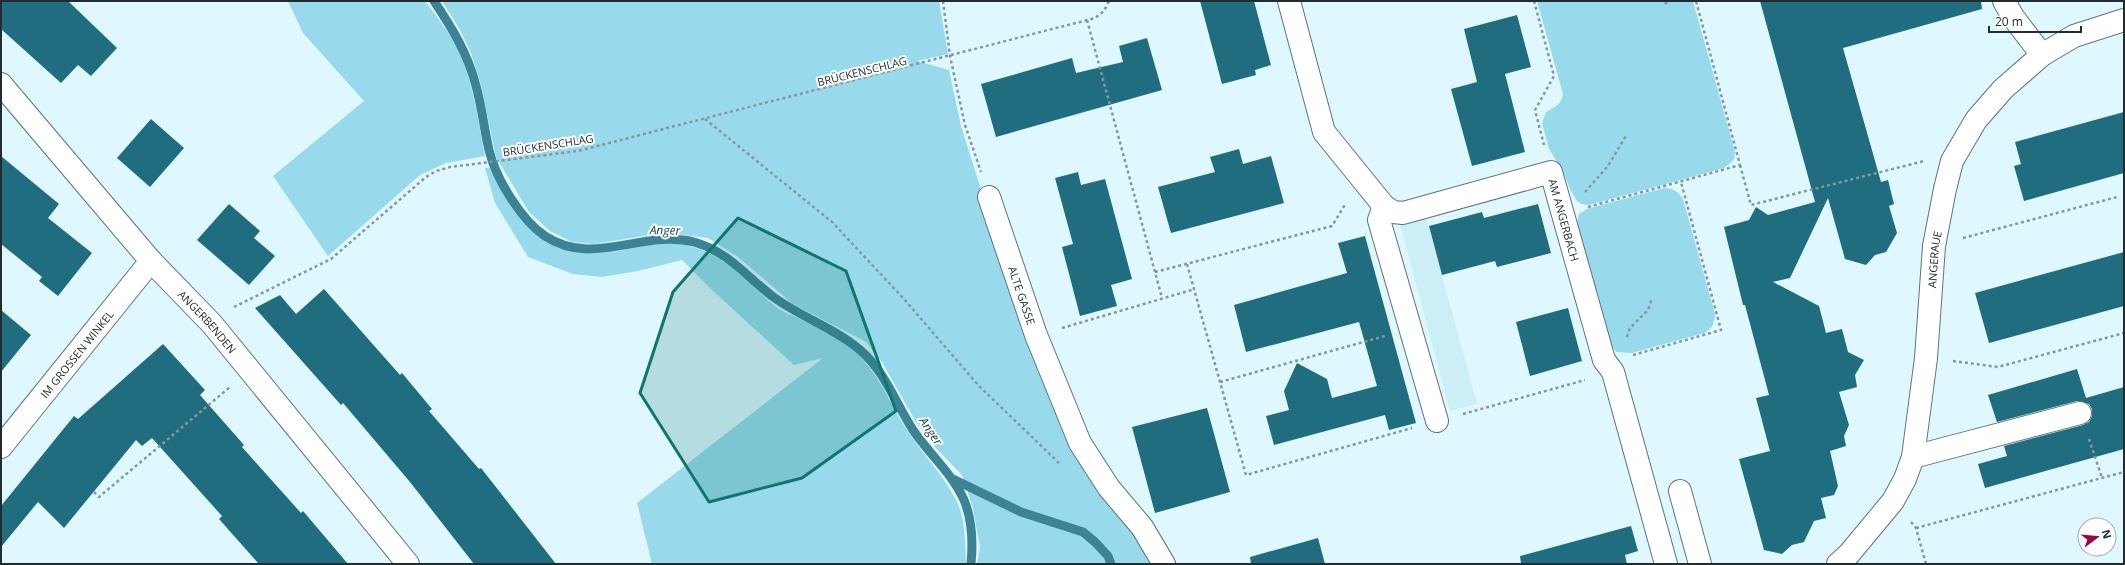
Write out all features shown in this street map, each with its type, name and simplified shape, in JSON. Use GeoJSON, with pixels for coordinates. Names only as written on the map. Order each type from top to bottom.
{"type":"FeatureCollection","features":[{"type":"Feature","properties":{"kind":"street","name":"AM ANGERBACH"},"geometry":{"type":"LineString","coordinates":[[1289,1],[1324,132],[1360,179],[1384,206],[1393,212],[1403,213],[1551,172],[1604,360],[1613,372],[1666,564]]}},
{"type":"Feature","properties":{"kind":"street"},"geometry":{"type":"LineString","coordinates":[[2004,1],[2013,17],[2042,55]]}},
{"type":"Feature","properties":{"kind":"street","name":"ANGERAUE"},"geometry":{"type":"LineString","coordinates":[[1838,564],[1849,554],[1893,501],[1905,479],[1913,457],[1926,358],[1934,246],[1944,189],[1952,161],[1976,120],[2003,89],[2042,55],[2074,36],[2124,20]]}},
{"type":"Feature","properties":{"kind":"street","name":"ANGERBENDEN"},"geometry":{"type":"LineString","coordinates":[[1,84],[151,261],[212,324],[408,564]]}},
{"type":"Feature","properties":{"kind":"street","name":"ALTE GASSE"},"geometry":{"type":"LineString","coordinates":[[989,197],[1036,335],[1080,443],[1109,488],[1142,527],[1164,564]]}},
{"type":"Feature","properties":{"kind":"street"},"geometry":{"type":"LineString","coordinates":[[1384,206],[1379,220],[1437,421]]}},
{"type":"Feature","properties":{"kind":"street","name":"IM GROSSEN WINKEL"},"geometry":{"type":"LineString","coordinates":[[1,447],[151,261]]}},
{"type":"Feature","properties":{"kind":"street"},"geometry":{"type":"LineString","coordinates":[[1913,457],[2080,413]]}},
{"type":"Feature","properties":{"kind":"street"},"geometry":{"type":"LineString","coordinates":[[1680,491],[1700,564]]}},
{"type":"Feature","properties":{"kind":"path"},"geometry":{"type":"LineString","coordinates":[[943,1],[950,56],[965,125],[989,197]]}},
{"type":"Feature","properties":{"kind":"path","name":"BRÜCKENSCHLAG"},"geometry":{"type":"LineString","coordinates":[[212,324],[227,310],[332,259],[426,177],[436,171],[470,164],[578,151],[705,119],[1095,18],[1104,11],[1108,1]]}},
{"type":"Feature","properties":{"kind":"path"},"geometry":{"type":"LineString","coordinates":[[1534,1],[1554,76],[1535,110],[1551,172]]}},
{"type":"Feature","properties":{"kind":"path"},"geometry":{"type":"LineString","coordinates":[[1665,4],[1668,1]]}},
{"type":"Feature","properties":{"kind":"path"},"geometry":{"type":"LineString","coordinates":[[1696,1],[1751,205],[1935,158],[1952,161]]}},
{"type":"Feature","properties":{"kind":"path"},"geometry":{"type":"LineString","coordinates":[[1087,20],[1162,298]]}},
{"type":"Feature","properties":{"kind":"path"},"geometry":{"type":"LineString","coordinates":[[705,119],[832,222],[904,299],[978,385],[1056,462],[1063,465]]}},
{"type":"Feature","properties":{"kind":"path"},"geometry":{"type":"LineString","coordinates":[[1563,214],[1593,184],[1608,166],[1627,134]]}},
{"type":"Feature","properties":{"kind":"path"},"geometry":{"type":"LineString","coordinates":[[1563,214],[1740,165]]}},
{"type":"Feature","properties":{"kind":"path"},"geometry":{"type":"LineString","coordinates":[[1155,272],[1332,226],[1360,179]]}},
{"type":"Feature","properties":{"kind":"path"},"geometry":{"type":"LineString","coordinates":[[1628,350],[1630,356],[1721,330],[1681,182]]}},
{"type":"Feature","properties":{"kind":"path"},"geometry":{"type":"LineString","coordinates":[[1934,246],[2117,197]]}},
{"type":"Feature","properties":{"kind":"path"},"geometry":{"type":"LineString","coordinates":[[1187,264],[1246,475],[1613,372]]}},
{"type":"Feature","properties":{"kind":"path"},"geometry":{"type":"LineString","coordinates":[[1036,335],[1195,289]]}},
{"type":"Feature","properties":{"kind":"path"},"geometry":{"type":"LineString","coordinates":[[1627,344],[1626,338],[1630,328],[1648,310],[1652,298]]}},
{"type":"Feature","properties":{"kind":"path"},"geometry":{"type":"LineString","coordinates":[[1220,382],[1411,329]]}},
{"type":"Feature","properties":{"kind":"path"},"geometry":{"type":"LineString","coordinates":[[1926,358],[1998,367],[2124,333]]}},
{"type":"Feature","properties":{"kind":"path"},"geometry":{"type":"LineString","coordinates":[[94,492],[99,497],[249,371]]}},
{"type":"Feature","properties":{"kind":"path"},"geometry":{"type":"LineString","coordinates":[[2080,413],[2102,478]]}},
{"type":"Feature","properties":{"kind":"path"},"geometry":{"type":"LineString","coordinates":[[1916,528],[2124,472]]}},
{"type":"Feature","properties":{"kind":"path"},"geometry":{"type":"LineString","coordinates":[[1893,501],[1916,528],[1926,564]]}},
{"type":"Feature","properties":{"kind":"highlighted area"},"geometry":{"type":"Polygon","coordinates":[[[738,218],[846,271],[896,411],[802,478],[709,502],[640,393],[673,292],[738,218]]]}},
{"type":"Feature","properties":{"kind":"shaded area"},"geometry":{"type":"Polygon","coordinates":[[[288,1],[425,1],[452,38],[464,64],[475,103],[485,156],[446,163],[420,175],[328,256],[273,176],[364,101],[303,33],[288,1]]]}},
{"type":"Feature","properties":{"kind":"shaded area"},"geometry":{"type":"Polygon","coordinates":[[[442,1],[939,1],[948,54],[917,61],[949,70],[961,126],[989,215],[1033,338],[1158,564],[977,564],[980,547],[973,508],[962,475],[935,447],[916,422],[882,362],[866,342],[793,304],[737,256],[708,238],[676,234],[657,234],[594,244],[572,242],[550,231],[529,212],[496,157],[481,85],[471,53],[460,30],[442,1]]]}},
{"type":"Feature","properties":{"kind":"shaded area"},"geometry":{"type":"Polygon","coordinates":[[[1537,1],[1693,1],[1735,152],[1734,160],[1724,168],[1589,205],[1582,204],[1577,201],[1571,191],[1563,171],[1549,149],[1542,123],[1546,112],[1560,103],[1563,94],[1537,1]]]}},
{"type":"Feature","properties":{"kind":"shaded area"},"geometry":{"type":"Polygon","coordinates":[[[485,168],[492,168],[511,206],[524,223],[535,234],[547,242],[560,248],[587,253],[603,253],[663,244],[681,244],[703,250],[726,263],[776,307],[826,333],[851,349],[868,366],[882,386],[900,420],[945,481],[956,500],[962,515],[966,564],[652,564],[637,503],[823,358],[794,365],[712,290],[682,260],[638,271],[602,277],[573,274],[528,257],[495,203],[485,168]]]}},
{"type":"Feature","properties":{"kind":"shaded area"},"geometry":{"type":"Polygon","coordinates":[[[1664,188],[1675,190],[1683,199],[1715,314],[1713,323],[1704,333],[1632,353],[1616,352],[1611,344],[1577,222],[1579,214],[1587,209],[1664,188]]]}},
{"type":"Feature","properties":{"kind":"shaded area"},"geometry":{"type":"Polygon","coordinates":[[[1426,217],[1477,404],[1450,411],[1400,224],[1426,217]]]}},
{"type":"Feature","properties":{"kind":"building"},"geometry":{"type":"Polygon","coordinates":[[[1,1],[68,1],[117,48],[91,76],[78,65],[61,83],[1,29],[1,1]]]}},
{"type":"Feature","properties":{"kind":"building"},"geometry":{"type":"Polygon","coordinates":[[[1200,1],[1254,1],[1271,65],[1255,70],[1256,75],[1222,84],[1200,1]]]}},
{"type":"Feature","properties":{"kind":"building"},"geometry":{"type":"Polygon","coordinates":[[[1760,1],[1981,1],[1982,9],[1843,48],[1881,182],[1888,180],[1894,204],[1889,206],[1897,233],[1886,252],[1875,255],[1866,265],[1845,259],[1828,198],[1790,278],[1773,282],[1819,306],[1826,333],[1842,329],[1848,352],[1864,360],[1855,375],[1857,387],[1839,392],[1849,425],[1844,436],[1846,446],[1830,451],[1838,486],[1834,495],[1821,498],[1826,518],[1814,521],[1804,542],[1792,545],[1782,554],[1764,550],[1739,459],[1770,451],[1756,398],[1769,395],[1745,305],[1743,305],[1724,227],[1749,220],[1756,207],[1768,215],[1815,202],[1760,1]]]}},
{"type":"Feature","properties":{"kind":"building"},"geometry":{"type":"Polygon","coordinates":[[[1517,15],[1531,67],[1505,74],[1525,152],[1472,166],[1451,89],[1477,82],[1464,29],[1517,15]]]}},
{"type":"Feature","properties":{"kind":"building"},"geometry":{"type":"Polygon","coordinates":[[[1147,38],[1162,90],[996,137],[981,84],[1072,58],[1076,73],[1123,62],[1119,46],[1147,38]]]}},
{"type":"Feature","properties":{"kind":"building"},"geometry":{"type":"Polygon","coordinates":[[[2124,112],[2124,173],[2024,201],[2014,166],[2021,164],[2015,142],[2124,112]]]}},
{"type":"Feature","properties":{"kind":"building"},"geometry":{"type":"Polygon","coordinates":[[[151,119],[184,148],[150,187],[117,158],[151,119]]]}},
{"type":"Feature","properties":{"kind":"building"},"geometry":{"type":"Polygon","coordinates":[[[1239,149],[1243,164],[1271,156],[1284,203],[1171,233],[1158,187],[1215,172],[1210,157],[1239,149]]]}},
{"type":"Feature","properties":{"kind":"building"},"geometry":{"type":"Polygon","coordinates":[[[1,156],[59,204],[48,218],[92,253],[58,296],[39,281],[42,277],[1,244],[1,156]]]}},
{"type":"Feature","properties":{"kind":"building"},"geometry":{"type":"Polygon","coordinates":[[[1078,172],[1081,185],[1105,179],[1132,279],[1111,285],[1117,306],[1080,316],[1062,247],[1073,244],[1055,178],[1078,172]]]}},
{"type":"Feature","properties":{"kind":"building"},"geometry":{"type":"Polygon","coordinates":[[[229,204],[260,231],[254,238],[275,256],[249,285],[197,240],[229,204]]]}},
{"type":"Feature","properties":{"kind":"building"},"geometry":{"type":"Polygon","coordinates":[[[1538,204],[1551,253],[1497,267],[1495,261],[1442,275],[1429,226],[1482,212],[1484,218],[1538,204]]]}},
{"type":"Feature","properties":{"kind":"building"},"geometry":{"type":"Polygon","coordinates":[[[1365,236],[1416,423],[1389,430],[1385,415],[1274,445],[1266,416],[1289,410],[1284,391],[1297,363],[1327,379],[1332,398],[1377,386],[1359,322],[1246,352],[1234,305],[1347,273],[1338,243],[1365,236]]]}},
{"type":"Feature","properties":{"kind":"building"},"geometry":{"type":"Polygon","coordinates":[[[2124,252],[2124,306],[1989,343],[1975,293],[2124,252]]]}},
{"type":"Feature","properties":{"kind":"building"},"geometry":{"type":"Polygon","coordinates":[[[324,289],[400,375],[402,373],[432,409],[429,411],[479,469],[481,468],[556,564],[474,564],[410,482],[343,403],[341,405],[255,308],[280,295],[296,314],[324,289]]]}},
{"type":"Feature","properties":{"kind":"building"},"geometry":{"type":"Polygon","coordinates":[[[1568,308],[1582,361],[1530,376],[1516,322],[1568,308]]]}},
{"type":"Feature","properties":{"kind":"building"},"geometry":{"type":"Polygon","coordinates":[[[1,310],[31,335],[1,372],[1,310]]]}},
{"type":"Feature","properties":{"kind":"building"},"geometry":{"type":"Polygon","coordinates":[[[163,344],[205,390],[200,395],[244,445],[242,447],[301,513],[303,511],[348,564],[259,564],[219,519],[222,516],[152,438],[142,446],[136,440],[64,528],[38,502],[1,547],[1,506],[74,416],[78,419],[163,344]]]}},
{"type":"Feature","properties":{"kind":"building"},"geometry":{"type":"Polygon","coordinates":[[[2077,369],[2086,398],[2124,387],[2124,449],[1985,488],[1978,464],[2007,456],[2004,446],[2083,425],[2089,422],[2092,416],[2092,409],[2089,404],[2077,401],[1997,422],[1988,395],[2077,369]]]}},
{"type":"Feature","properties":{"kind":"building"},"geometry":{"type":"Polygon","coordinates":[[[1207,408],[1230,492],[1155,513],[1132,427],[1207,408]]]}},
{"type":"Feature","properties":{"kind":"building"},"geometry":{"type":"Polygon","coordinates":[[[1631,526],[1638,551],[1625,555],[1627,564],[1521,564],[1520,556],[1631,526]]]}},
{"type":"Feature","properties":{"kind":"building"},"geometry":{"type":"Polygon","coordinates":[[[1318,538],[1325,564],[1251,564],[1250,557],[1318,538]]]}},
{"type":"Feature","properties":{"kind":"waterway","name":"Anger"},"geometry":{"type":"LineString","coordinates":[[434,1],[453,31],[469,63],[478,94],[489,150],[497,173],[503,186],[527,220],[545,236],[563,245],[581,249],[600,249],[656,240],[675,239],[694,242],[706,246],[736,265],[772,296],[850,342],[869,358],[890,388],[913,430],[947,472],[959,490],[969,515],[972,540],[971,564]]}},
{"type":"Feature","properties":{"kind":"waterway","name":"Anger"},"geometry":{"type":"LineString","coordinates":[[953,479],[1021,512],[1083,532],[1108,556],[1111,564]]}}]}
